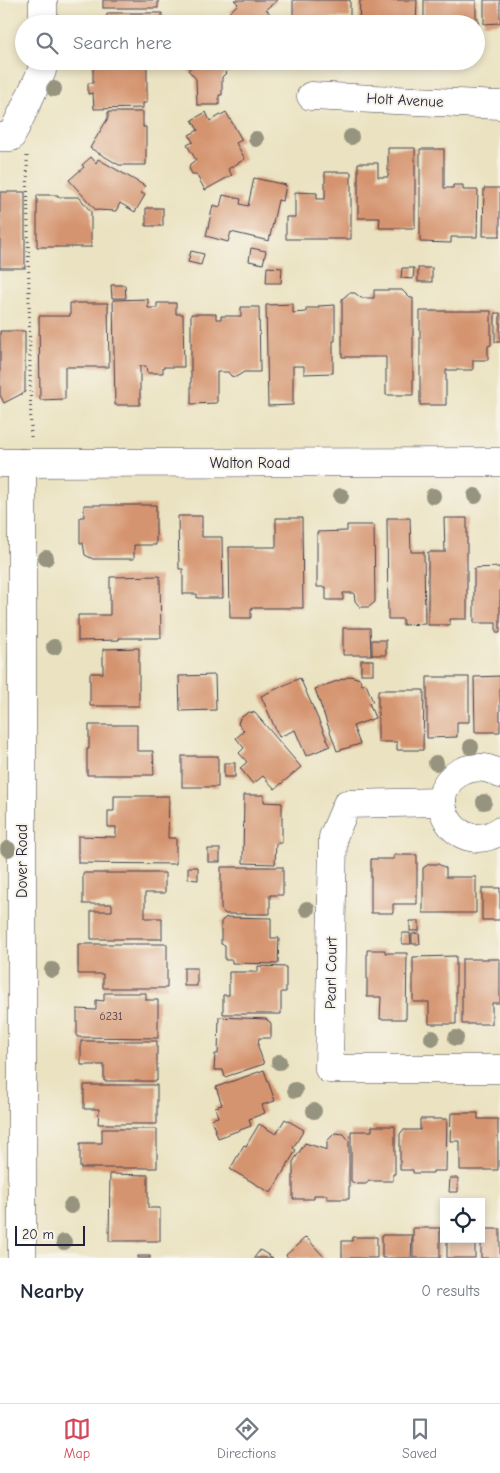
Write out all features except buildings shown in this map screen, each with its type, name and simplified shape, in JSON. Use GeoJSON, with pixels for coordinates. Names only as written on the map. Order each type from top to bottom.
{"type":"FeatureCollection","features":[{"type":"Feature","properties":{"kind":"street"},"geometry":{"type":"LineString","coordinates":[[43,0],[43,15]]}},
{"type":"Feature","properties":{"kind":"street"},"geometry":{"type":"LineString","coordinates":[[0,137],[11,137],[42,70]]}},
{"type":"Feature","properties":{"kind":"street","name":"Holt Avenue"},"geometry":{"type":"LineString","coordinates":[[310,96],[500,105]]}},
{"type":"Feature","properties":{"kind":"street","name":"Walton Road"},"geometry":{"type":"LineString","coordinates":[[18,455],[500,462]]}},
{"type":"Feature","properties":{"kind":"street","name":"Dover Road"},"geometry":{"type":"LineString","coordinates":[[18,455],[11,966],[22,1258]]}},
{"type":"Feature","properties":{"kind":"street"},"geometry":{"type":"LineString","coordinates":[[500,774],[493,769],[481,767],[470,768],[459,773],[450,780],[444,791],[442,802],[449,824],[457,832],[467,837],[478,839],[490,837],[500,831]]}},
{"type":"Feature","properties":{"kind":"street","name":"Pearl Court"},"geometry":{"type":"LineString","coordinates":[[442,802],[347,804],[333,837],[329,1069],[500,1069]]}},
{"type":"Feature","properties":{"kind":"path"},"geometry":{"type":"LineString","coordinates":[[18,455],[27,155]]}}]}
